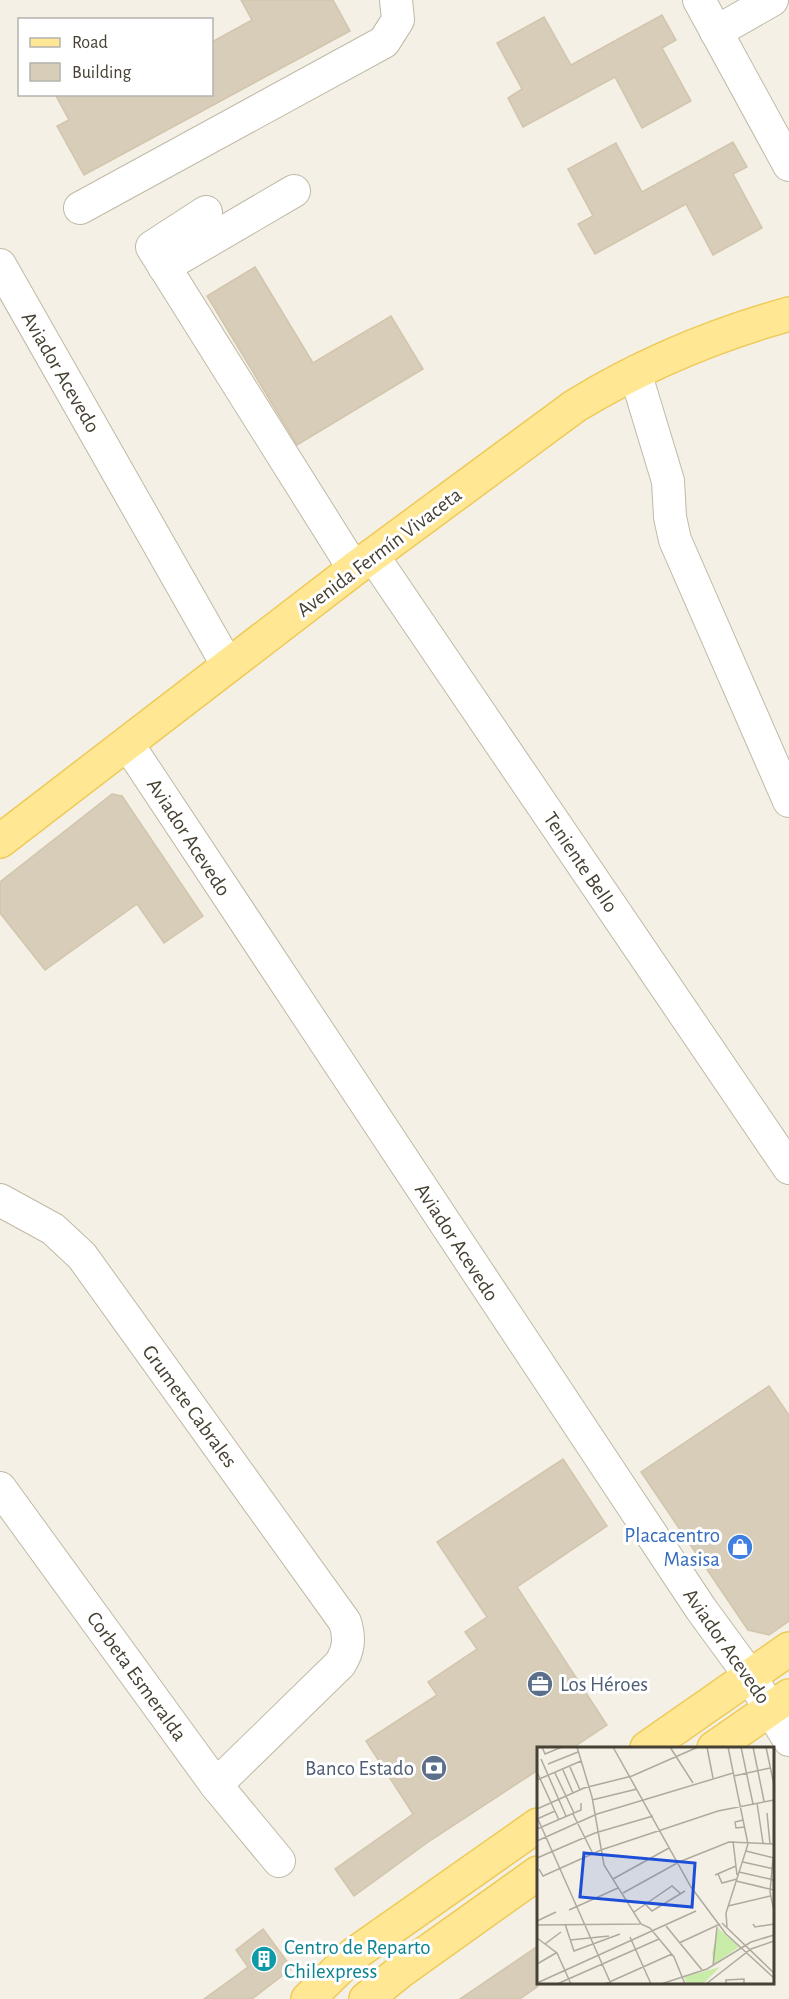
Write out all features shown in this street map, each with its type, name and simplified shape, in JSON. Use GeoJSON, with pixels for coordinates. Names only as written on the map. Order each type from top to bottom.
{"type":"FeatureCollection","features":[{"type":"Feature","properties":{"kind":"main road","name":"Avenida Fermín Vivaceta"},"geometry":{"type":"LineString","coordinates":[[0,841],[364,562],[575,406],[635,372],[679,352],[789,314]]}},
{"type":"Feature","properties":{"kind":"main road"},"geometry":{"type":"LineString","coordinates":[[650,1747],[789,1649]]}},
{"type":"Feature","properties":{"kind":"main road"},"geometry":{"type":"LineString","coordinates":[[717,1747],[780,1702]]}},
{"type":"Feature","properties":{"kind":"main road"},"geometry":{"type":"LineString","coordinates":[[308,1999],[353,1955],[537,1826]]}},
{"type":"Feature","properties":{"kind":"main road"},"geometry":{"type":"LineString","coordinates":[[366,1999],[402,1970],[537,1874]]}},
{"type":"Feature","properties":{"kind":"street"},"geometry":{"type":"LineString","coordinates":[[80,208],[384,42],[398,20],[396,0]]}},
{"type":"Feature","properties":{"kind":"street"},"geometry":{"type":"LineString","coordinates":[[699,0],[789,163]]}},
{"type":"Feature","properties":{"kind":"street"},"geometry":{"type":"LineString","coordinates":[[716,32],[772,0]]}},
{"type":"Feature","properties":{"kind":"street"},"geometry":{"type":"LineString","coordinates":[[164,267],[294,191]]}},
{"type":"Feature","properties":{"kind":"street","name":"Teniente Bello"},"geometry":{"type":"LineString","coordinates":[[206,212],[152,247],[164,267],[364,562],[789,1168]]}},
{"type":"Feature","properties":{"kind":"street","name":"Aviador Acevedo"},"geometry":{"type":"LineString","coordinates":[[0,265],[228,666]]}},
{"type":"Feature","properties":{"kind":"street"},"geometry":{"type":"LineString","coordinates":[[635,372],[668,481],[670,517],[675,540],[789,801]]}},
{"type":"Feature","properties":{"kind":"street","name":"Aviador Acevedo"},"geometry":{"type":"LineString","coordinates":[[127,743],[700,1609],[750,1676],[780,1702],[789,1740]]}},
{"type":"Feature","properties":{"kind":"street","name":"Grumete Cabrales"},"geometry":{"type":"LineString","coordinates":[[0,1200],[53,1230],[82,1256],[340,1615],[348,1631],[349,1641],[345,1657],[340,1664],[216,1785]]}},
{"type":"Feature","properties":{"kind":"street","name":"Corbeta Esmeralda"},"geometry":{"type":"LineString","coordinates":[[0,1488],[216,1785],[279,1861]]}},
{"type":"Feature","properties":{"kind":"building"},"geometry":{"type":"Polygon","coordinates":[[[241,0],[333,0],[350,31],[84,175],[57,126],[69,120],[56,96],[213,96],[213,41],[252,20],[241,0]]]}},
{"type":"Feature","properties":{"kind":"building"},"geometry":{"type":"Polygon","coordinates":[[[662,15],[676,40],[662,48],[691,101],[642,128],[615,77],[523,127],[508,98],[522,89],[497,43],[544,17],[571,65],[662,15]]]}},
{"type":"Feature","properties":{"kind":"building"},"geometry":{"type":"Polygon","coordinates":[[[733,142],[747,167],[733,174],[762,228],[713,255],[686,204],[595,254],[578,224],[593,216],[568,169],[616,143],[642,192],[733,142]]]}},
{"type":"Feature","properties":{"kind":"building"},"geometry":{"type":"Polygon","coordinates":[[[255,267],[313,363],[391,316],[423,369],[297,445],[207,296],[255,267]]]}},
{"type":"Feature","properties":{"kind":"building"},"geometry":{"type":"Polygon","coordinates":[[[112,794],[122,796],[203,916],[164,943],[137,904],[45,970],[0,913],[0,882],[112,794]]]}},
{"type":"Feature","properties":{"kind":"building","name":"Placacentro Masisa"},"geometry":{"type":"Polygon","coordinates":[[[769,1386],[789,1415],[789,1621],[769,1635],[748,1630],[641,1472],[769,1386]]]}},
{"type":"Feature","properties":{"kind":"building"},"geometry":{"type":"Polygon","coordinates":[[[563,1459],[607,1526],[517,1587],[607,1725],[574,1747],[537,1747],[537,1771],[431,1840],[354,1896],[335,1869],[413,1814],[366,1741],[437,1695],[428,1682],[477,1649],[465,1632],[487,1617],[437,1542],[563,1459]]]}},
{"type":"Feature","properties":{"kind":"building","name":"Centro de Reparto Chilexpress"},"geometry":{"type":"Polygon","coordinates":[[[263,1929],[292,1968],[252,1999],[204,1999],[248,1967],[236,1950],[263,1929]]]}},
{"type":"Feature","properties":{"kind":"building"},"geometry":{"type":"Polygon","coordinates":[[[537,1947],[538,1986],[520,1999],[460,1999],[537,1947]]]}},
{"type":"Feature","properties":{"kind":"place","name":"Placacentro Masisa"},"geometry":{"type":"Point","coordinates":[740,1547]}},
{"type":"Feature","properties":{"kind":"place","name":"Los Héroes"},"geometry":{"type":"Point","coordinates":[540,1684]}},
{"type":"Feature","properties":{"kind":"place","name":"Banco Estado"},"geometry":{"type":"Point","coordinates":[434,1768]}},
{"type":"Feature","properties":{"kind":"place","name":"Centro de Reparto Chilexpress"},"geometry":{"type":"Point","coordinates":[264,1959]}}]}
